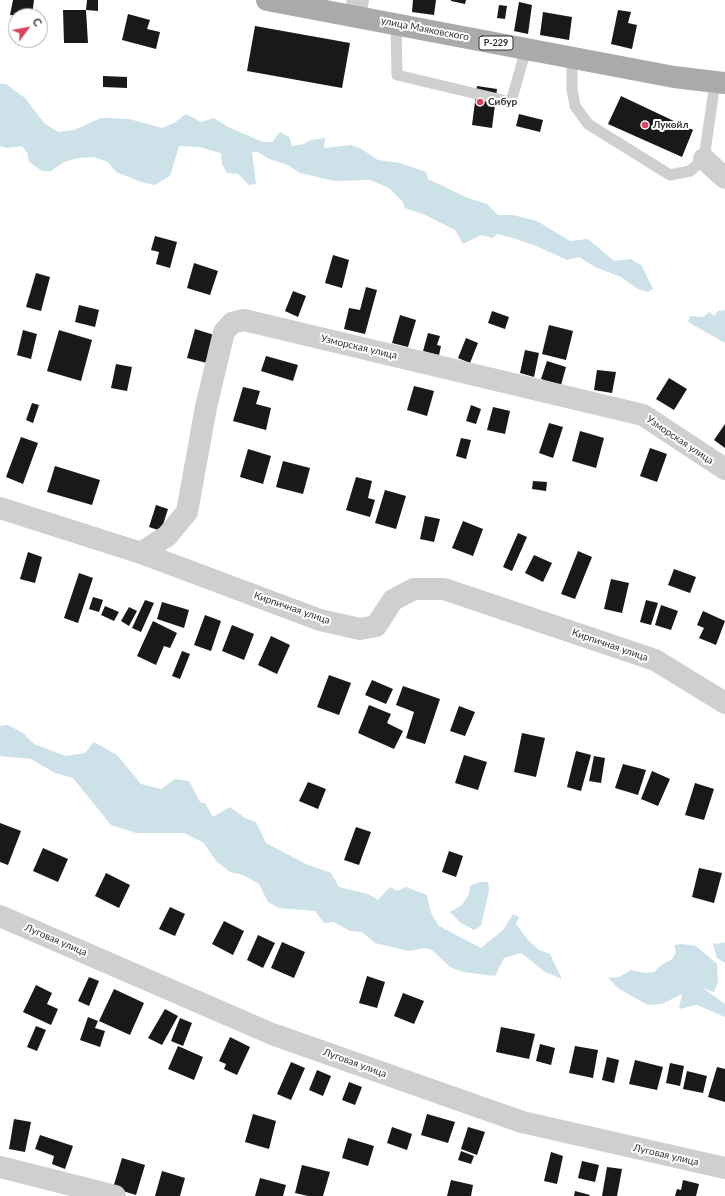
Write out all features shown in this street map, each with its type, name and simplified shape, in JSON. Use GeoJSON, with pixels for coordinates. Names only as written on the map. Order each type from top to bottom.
{"type":"FeatureCollection","features":[{"type":"Feature","properties":{"kind":"main road","name":"улица Маяковского"},"geometry":{"type":"LineString","coordinates":[[267,0],[356,8],[396,24],[674,77],[720,83]]}},
{"type":"Feature","properties":{"kind":"street"},"geometry":{"type":"LineString","coordinates":[[704,159],[725,178]]}},
{"type":"Feature","properties":{"kind":"street","name":"Узморская улица"},"geometry":{"type":"LineString","coordinates":[[141,553],[167,536],[187,512],[206,406],[224,332],[232,323],[244,320],[643,415],[725,469]]}},
{"type":"Feature","properties":{"kind":"street","name":"Кирпичная улица"},"geometry":{"type":"LineString","coordinates":[[0,508],[141,553],[320,620],[360,629],[376,626],[393,600],[414,589],[444,589],[655,660],[725,703]]}},
{"type":"Feature","properties":{"kind":"street","name":"Луговая улица"},"geometry":{"type":"LineString","coordinates":[[0,916],[272,1034],[522,1122],[725,1168]]}},
{"type":"Feature","properties":{"kind":"street"},"geometry":{"type":"LineString","coordinates":[[0,1167],[115,1196]]}},
{"type":"Feature","properties":{"kind":"lane"},"geometry":{"type":"LineString","coordinates":[[396,24],[397,75],[510,102],[526,49]]}},
{"type":"Feature","properties":{"kind":"lane"},"geometry":{"type":"LineString","coordinates":[[572,57],[572,89],[575,106],[588,124],[670,175],[690,171],[704,159],[720,83]]}},
{"type":"Feature","properties":{"kind":"shaded area"},"geometry":{"type":"Polygon","coordinates":[[[0,84],[6,84],[25,98],[44,123],[58,132],[74,130],[101,118],[129,119],[162,128],[174,123],[186,114],[201,122],[214,118],[228,127],[263,142],[272,142],[280,132],[289,137],[292,146],[304,144],[311,140],[325,138],[324,148],[351,145],[360,148],[378,160],[400,163],[426,172],[428,179],[468,198],[487,204],[498,215],[513,215],[537,221],[570,241],[588,239],[614,261],[631,259],[642,266],[653,289],[648,292],[638,289],[621,277],[595,267],[579,257],[567,260],[536,246],[497,234],[493,238],[481,235],[463,244],[455,230],[425,215],[405,208],[402,201],[389,188],[370,180],[335,181],[300,173],[288,165],[269,159],[258,152],[252,152],[256,184],[249,185],[238,174],[227,173],[222,164],[221,153],[199,147],[179,146],[170,176],[155,185],[141,182],[116,172],[108,162],[94,157],[78,158],[64,162],[51,171],[42,171],[28,161],[28,154],[22,146],[7,148],[0,146],[0,84]]]}},
{"type":"Feature","properties":{"kind":"shaded area"},"geometry":{"type":"Polygon","coordinates":[[[725,310],[725,343],[688,322],[690,316],[703,317],[709,312],[714,316],[718,311],[725,310]]]}},
{"type":"Feature","properties":{"kind":"shaded area"},"geometry":{"type":"Polygon","coordinates":[[[8,725],[23,733],[34,744],[66,756],[85,753],[94,742],[117,755],[141,784],[161,789],[175,779],[189,781],[200,802],[205,803],[213,817],[230,807],[245,818],[256,822],[266,843],[306,864],[331,873],[339,887],[368,894],[378,900],[390,887],[397,891],[406,887],[427,895],[431,913],[439,926],[481,948],[503,930],[513,914],[519,917],[516,924],[528,940],[539,950],[550,954],[562,979],[545,972],[521,953],[504,958],[495,976],[463,972],[450,967],[432,950],[426,948],[408,951],[375,943],[362,932],[350,931],[333,922],[324,923],[315,911],[279,908],[268,902],[259,884],[243,875],[230,872],[216,861],[204,843],[184,833],[136,833],[111,825],[73,778],[55,773],[31,759],[0,756],[0,726],[8,725]]]}},
{"type":"Feature","properties":{"kind":"shaded area"},"geometry":{"type":"Polygon","coordinates":[[[479,882],[488,882],[489,891],[481,926],[474,930],[461,923],[450,912],[462,905],[469,894],[470,886],[479,882]]]}},
{"type":"Feature","properties":{"kind":"shaded area"},"geometry":{"type":"Polygon","coordinates":[[[723,942],[725,943],[725,963],[717,958],[713,943],[719,944],[723,942]]]}},
{"type":"Feature","properties":{"kind":"shaded area"},"geometry":{"type":"Polygon","coordinates":[[[682,944],[696,946],[717,964],[718,982],[714,992],[703,988],[725,1004],[725,1017],[697,1005],[679,1009],[682,994],[662,1004],[648,1005],[619,989],[608,978],[619,977],[631,970],[645,973],[654,972],[660,966],[672,959],[676,952],[674,945],[682,944]]]}},
{"type":"Feature","properties":{"kind":"building"},"geometry":{"type":"Polygon","coordinates":[[[13,0],[34,0],[33,8],[11,8],[13,0]]]}},
{"type":"Feature","properties":{"kind":"building"},"geometry":{"type":"Polygon","coordinates":[[[87,0],[98,0],[98,11],[86,10],[87,0]]]}},
{"type":"Feature","properties":{"kind":"building"},"geometry":{"type":"Polygon","coordinates":[[[413,0],[436,0],[434,15],[412,12],[413,0]]]}},
{"type":"Feature","properties":{"kind":"building"},"geometry":{"type":"Polygon","coordinates":[[[451,0],[466,0],[465,4],[451,0]]]}},
{"type":"Feature","properties":{"kind":"building"},"geometry":{"type":"Polygon","coordinates":[[[519,2],[532,5],[528,34],[514,31],[519,2]]]}},
{"type":"Feature","properties":{"kind":"building"},"geometry":{"type":"Polygon","coordinates":[[[499,5],[507,6],[505,19],[497,18],[499,5]]]}},
{"type":"Feature","properties":{"kind":"building"},"geometry":{"type":"Polygon","coordinates":[[[63,10],[86,10],[88,43],[64,43],[63,10]]]}},
{"type":"Feature","properties":{"kind":"building"},"geometry":{"type":"Polygon","coordinates":[[[618,10],[631,12],[628,23],[637,25],[632,49],[611,44],[618,10]]]}},
{"type":"Feature","properties":{"kind":"building"},"geometry":{"type":"Polygon","coordinates":[[[543,12],[572,17],[569,40],[540,35],[543,12]]]}},
{"type":"Feature","properties":{"kind":"building"},"geometry":{"type":"Polygon","coordinates":[[[128,14],[150,20],[147,29],[160,32],[156,49],[122,40],[128,14]]]}},
{"type":"Feature","properties":{"kind":"building"},"geometry":{"type":"Polygon","coordinates":[[[255,26],[350,43],[342,88],[247,71],[255,26]]]}},
{"type":"Feature","properties":{"kind":"building"},"geometry":{"type":"Polygon","coordinates":[[[103,76],[127,77],[127,88],[103,87],[103,76]]]}},
{"type":"Feature","properties":{"kind":"building"},"geometry":{"type":"Polygon","coordinates":[[[477,86],[497,89],[492,128],[472,125],[477,86]]]}},
{"type":"Feature","properties":{"kind":"building"},"geometry":{"type":"Polygon","coordinates":[[[621,96],[693,130],[682,157],[608,124],[621,96]]]}},
{"type":"Feature","properties":{"kind":"building"},"geometry":{"type":"Polygon","coordinates":[[[519,114],[543,120],[540,132],[516,126],[519,114]]]}},
{"type":"Feature","properties":{"kind":"building"},"geometry":{"type":"Polygon","coordinates":[[[155,236],[177,242],[170,268],[156,264],[159,252],[151,250],[155,236]]]}},
{"type":"Feature","properties":{"kind":"building"},"geometry":{"type":"Polygon","coordinates":[[[333,255],[349,260],[342,288],[325,283],[333,255]]]}},
{"type":"Feature","properties":{"kind":"building"},"geometry":{"type":"Polygon","coordinates":[[[194,263],[218,271],[210,295],[187,288],[194,263]]]}},
{"type":"Feature","properties":{"kind":"building"},"geometry":{"type":"Polygon","coordinates":[[[36,273],[50,277],[41,311],[26,307],[36,273]]]}},
{"type":"Feature","properties":{"kind":"building"},"geometry":{"type":"Polygon","coordinates":[[[366,287],[377,290],[365,334],[344,329],[349,308],[360,310],[366,287]]]}},
{"type":"Feature","properties":{"kind":"building"},"geometry":{"type":"Polygon","coordinates":[[[293,291],[306,296],[298,317],[285,311],[293,291]]]}},
{"type":"Feature","properties":{"kind":"building"},"geometry":{"type":"Polygon","coordinates":[[[79,305],[99,310],[95,327],[75,322],[79,305]]]}},
{"type":"Feature","properties":{"kind":"building"},"geometry":{"type":"Polygon","coordinates":[[[492,311],[509,317],[505,329],[488,323],[492,311]]]}},
{"type":"Feature","properties":{"kind":"building"},"geometry":{"type":"Polygon","coordinates":[[[400,315],[416,320],[408,347],[392,343],[400,315]]]}},
{"type":"Feature","properties":{"kind":"building"},"geometry":{"type":"Polygon","coordinates":[[[549,325],[573,331],[566,360],[542,354],[549,325]]]}},
{"type":"Feature","properties":{"kind":"building"},"geometry":{"type":"Polygon","coordinates":[[[195,329],[214,335],[207,363],[187,358],[195,329]]]}},
{"type":"Feature","properties":{"kind":"building"},"geometry":{"type":"Polygon","coordinates":[[[23,330],[37,334],[31,359],[17,355],[23,330]]]}},
{"type":"Feature","properties":{"kind":"building"},"geometry":{"type":"Polygon","coordinates":[[[59,330],[92,340],[81,381],[47,371],[59,330]]]}},
{"type":"Feature","properties":{"kind":"building"},"geometry":{"type":"Polygon","coordinates":[[[428,333],[440,336],[437,345],[441,346],[439,355],[423,351],[428,333]]]}},
{"type":"Feature","properties":{"kind":"building"},"geometry":{"type":"Polygon","coordinates":[[[466,338],[478,343],[470,363],[458,358],[466,338]]]}},
{"type":"Feature","properties":{"kind":"building"},"geometry":{"type":"Polygon","coordinates":[[[525,350],[539,353],[534,377],[520,373],[525,350]]]}},
{"type":"Feature","properties":{"kind":"building"},"geometry":{"type":"Polygon","coordinates":[[[266,356],[298,365],[293,381],[261,371],[266,356]]]}},
{"type":"Feature","properties":{"kind":"building"},"geometry":{"type":"Polygon","coordinates":[[[547,361],[566,367],[561,385],[541,379],[547,361]]]}},
{"type":"Feature","properties":{"kind":"building"},"geometry":{"type":"Polygon","coordinates":[[[116,364],[132,367],[127,391],[111,388],[116,364]]]}},
{"type":"Feature","properties":{"kind":"building"},"geometry":{"type":"Polygon","coordinates":[[[597,370],[616,372],[612,393],[594,390],[597,370]]]}},
{"type":"Feature","properties":{"kind":"building"},"geometry":{"type":"Polygon","coordinates":[[[669,378],[687,389],[674,410],[656,399],[669,378]]]}},
{"type":"Feature","properties":{"kind":"building"},"geometry":{"type":"Polygon","coordinates":[[[414,386],[434,391],[427,416],[407,410],[414,386]]]}},
{"type":"Feature","properties":{"kind":"building"},"geometry":{"type":"Polygon","coordinates":[[[243,387],[260,391],[256,404],[271,408],[266,430],[233,421],[243,387]]]}},
{"type":"Feature","properties":{"kind":"building"},"geometry":{"type":"Polygon","coordinates":[[[32,403],[39,405],[33,423],[26,420],[32,403]]]}},
{"type":"Feature","properties":{"kind":"building"},"geometry":{"type":"Polygon","coordinates":[[[471,405],[481,409],[476,424],[466,421],[471,405]]]}},
{"type":"Feature","properties":{"kind":"building"},"geometry":{"type":"Polygon","coordinates":[[[493,407],[510,411],[505,434],[487,430],[493,407]]]}},
{"type":"Feature","properties":{"kind":"building"},"geometry":{"type":"Polygon","coordinates":[[[549,423],[563,427],[553,458],[539,453],[549,423]]]}},
{"type":"Feature","properties":{"kind":"building"},"geometry":{"type":"Polygon","coordinates":[[[725,424],[725,448],[714,440],[725,424]]]}},
{"type":"Feature","properties":{"kind":"building"},"geometry":{"type":"Polygon","coordinates":[[[580,431],[604,438],[596,468],[572,461],[580,431]]]}},
{"type":"Feature","properties":{"kind":"building"},"geometry":{"type":"Polygon","coordinates":[[[21,437],[38,443],[23,484],[6,477],[21,437]]]}},
{"type":"Feature","properties":{"kind":"building"},"geometry":{"type":"Polygon","coordinates":[[[461,438],[471,440],[466,459],[456,456],[461,438]]]}},
{"type":"Feature","properties":{"kind":"building"},"geometry":{"type":"Polygon","coordinates":[[[650,448],[667,454],[657,482],[640,476],[650,448]]]}},
{"type":"Feature","properties":{"kind":"building"},"geometry":{"type":"Polygon","coordinates":[[[248,449],[271,456],[263,484],[240,477],[248,449]]]}},
{"type":"Feature","properties":{"kind":"building"},"geometry":{"type":"Polygon","coordinates":[[[283,461],[310,468],[303,494],[276,487],[283,461]]]}},
{"type":"Feature","properties":{"kind":"building"},"geometry":{"type":"Polygon","coordinates":[[[55,466],[100,480],[92,505],[47,492],[55,466]]]}},
{"type":"Feature","properties":{"kind":"building"},"geometry":{"type":"Polygon","coordinates":[[[356,477],[372,481],[368,498],[375,500],[370,517],[346,510],[356,477]]]}},
{"type":"Feature","properties":{"kind":"building"},"geometry":{"type":"Polygon","coordinates":[[[533,481],[547,482],[546,491],[532,489],[533,481]]]}},
{"type":"Feature","properties":{"kind":"building"},"geometry":{"type":"Polygon","coordinates":[[[385,490],[406,496],[396,529],[375,523],[385,490]]]}},
{"type":"Feature","properties":{"kind":"building"},"geometry":{"type":"Polygon","coordinates":[[[156,505],[168,509],[161,531],[149,527],[156,505]]]}},
{"type":"Feature","properties":{"kind":"building"},"geometry":{"type":"Polygon","coordinates":[[[425,516],[440,519],[434,542],[420,539],[425,516]]]}},
{"type":"Feature","properties":{"kind":"building"},"geometry":{"type":"Polygon","coordinates":[[[463,521],[483,529],[473,556],[452,548],[463,521]]]}},
{"type":"Feature","properties":{"kind":"building"},"geometry":{"type":"Polygon","coordinates":[[[518,533],[527,537],[512,571],[503,567],[518,533]]]}},
{"type":"Feature","properties":{"kind":"building"},"geometry":{"type":"Polygon","coordinates":[[[578,551],[592,557],[575,599],[561,594],[578,551]]]}},
{"type":"Feature","properties":{"kind":"building"},"geometry":{"type":"Polygon","coordinates":[[[28,552],[42,557],[35,583],[20,579],[28,552]]]}},
{"type":"Feature","properties":{"kind":"building"},"geometry":{"type":"Polygon","coordinates":[[[534,555],[552,563],[543,582],[525,573],[534,555]]]}},
{"type":"Feature","properties":{"kind":"building"},"geometry":{"type":"Polygon","coordinates":[[[674,569],[696,577],[690,593],[668,585],[674,569]]]}},
{"type":"Feature","properties":{"kind":"building"},"geometry":{"type":"Polygon","coordinates":[[[79,573],[93,578],[78,623],[64,618],[79,573]]]}},
{"type":"Feature","properties":{"kind":"building"},"geometry":{"type":"Polygon","coordinates":[[[611,579],[629,583],[622,613],[604,609],[611,579]]]}},
{"type":"Feature","properties":{"kind":"building"},"geometry":{"type":"Polygon","coordinates":[[[93,597],[103,600],[99,612],[89,609],[93,597]]]}},
{"type":"Feature","properties":{"kind":"building"},"geometry":{"type":"Polygon","coordinates":[[[145,600],[154,603],[141,632],[132,628],[145,600]]]}},
{"type":"Feature","properties":{"kind":"building"},"geometry":{"type":"Polygon","coordinates":[[[646,600],[658,603],[651,625],[640,622],[646,600]]]}},
{"type":"Feature","properties":{"kind":"building"},"geometry":{"type":"Polygon","coordinates":[[[162,602],[189,610],[184,628],[157,619],[162,602]]]}},
{"type":"Feature","properties":{"kind":"building"},"geometry":{"type":"Polygon","coordinates":[[[661,605],[678,611],[671,630],[655,625],[661,605]]]}},
{"type":"Feature","properties":{"kind":"building"},"geometry":{"type":"Polygon","coordinates":[[[105,606],[119,612],[114,621],[101,615],[105,606]]]}},
{"type":"Feature","properties":{"kind":"building"},"geometry":{"type":"Polygon","coordinates":[[[129,607],[137,611],[129,626],[121,621],[129,607]]]}},
{"type":"Feature","properties":{"kind":"building"},"geometry":{"type":"Polygon","coordinates":[[[703,611],[725,621],[716,645],[699,638],[704,628],[697,625],[703,611]]]}},
{"type":"Feature","properties":{"kind":"building"},"geometry":{"type":"Polygon","coordinates":[[[205,615],[221,621],[211,651],[194,645],[205,615]]]}},
{"type":"Feature","properties":{"kind":"building"},"geometry":{"type":"Polygon","coordinates":[[[153,621],[177,633],[170,648],[164,646],[156,665],[137,656],[153,621]]]}},
{"type":"Feature","properties":{"kind":"building"},"geometry":{"type":"Polygon","coordinates":[[[232,625],[254,634],[244,660],[222,651],[232,625]]]}},
{"type":"Feature","properties":{"kind":"building"},"geometry":{"type":"Polygon","coordinates":[[[271,636],[290,645],[277,674],[258,665],[271,636]]]}},
{"type":"Feature","properties":{"kind":"building"},"geometry":{"type":"Polygon","coordinates":[[[182,651],[190,654],[180,679],[172,676],[182,651]]]}},
{"type":"Feature","properties":{"kind":"building"},"geometry":{"type":"Polygon","coordinates":[[[329,675],[351,683],[339,715],[317,707],[329,675]]]}},
{"type":"Feature","properties":{"kind":"building"},"geometry":{"type":"Polygon","coordinates":[[[372,680],[393,689],[386,704],[365,695],[372,680]]]}},
{"type":"Feature","properties":{"kind":"building"},"geometry":{"type":"Polygon","coordinates":[[[403,686],[440,699],[425,744],[406,738],[414,712],[396,705],[403,686]]]}},
{"type":"Feature","properties":{"kind":"building"},"geometry":{"type":"Polygon","coordinates":[[[369,705],[391,714],[387,723],[403,731],[394,749],[358,733],[369,705]]]}},
{"type":"Feature","properties":{"kind":"building"},"geometry":{"type":"Polygon","coordinates":[[[459,706],[475,712],[465,736],[450,731],[459,706]]]}},
{"type":"Feature","properties":{"kind":"building"},"geometry":{"type":"Polygon","coordinates":[[[522,733],[545,738],[536,777],[514,772],[522,733]]]}},
{"type":"Feature","properties":{"kind":"building"},"geometry":{"type":"Polygon","coordinates":[[[576,751],[591,755],[581,791],[567,787],[576,751]]]}},
{"type":"Feature","properties":{"kind":"building"},"geometry":{"type":"Polygon","coordinates":[[[464,755],[487,762],[478,790],[455,783],[464,755]]]}},
{"type":"Feature","properties":{"kind":"building"},"geometry":{"type":"Polygon","coordinates":[[[594,756],[605,758],[601,783],[589,781],[594,756]]]}},
{"type":"Feature","properties":{"kind":"building"},"geometry":{"type":"Polygon","coordinates":[[[623,764],[646,770],[638,795],[615,788],[623,764]]]}},
{"type":"Feature","properties":{"kind":"building"},"geometry":{"type":"Polygon","coordinates":[[[652,771],[670,779],[658,806],[641,799],[652,771]]]}},
{"type":"Feature","properties":{"kind":"building"},"geometry":{"type":"Polygon","coordinates":[[[308,782],[326,789],[318,809],[299,801],[308,782]]]}},
{"type":"Feature","properties":{"kind":"building"},"geometry":{"type":"Polygon","coordinates":[[[695,783],[714,789],[704,820],[685,815],[695,783]]]}},
{"type":"Feature","properties":{"kind":"building"},"geometry":{"type":"Polygon","coordinates":[[[0,823],[21,831],[8,865],[0,862],[0,823]]]}},
{"type":"Feature","properties":{"kind":"building"},"geometry":{"type":"Polygon","coordinates":[[[356,827],[371,832],[359,865],[344,860],[356,827]]]}},
{"type":"Feature","properties":{"kind":"building"},"geometry":{"type":"Polygon","coordinates":[[[43,848],[68,859],[58,882],[33,871],[43,848]]]}},
{"type":"Feature","properties":{"kind":"building"},"geometry":{"type":"Polygon","coordinates":[[[449,851],[463,856],[456,877],[442,872],[449,851]]]}},
{"type":"Feature","properties":{"kind":"building"},"geometry":{"type":"Polygon","coordinates":[[[699,868],[722,873],[714,903],[692,897],[699,868]]]}},
{"type":"Feature","properties":{"kind":"building"},"geometry":{"type":"Polygon","coordinates":[[[106,873],[130,885],[119,908],[95,896],[106,873]]]}},
{"type":"Feature","properties":{"kind":"building"},"geometry":{"type":"Polygon","coordinates":[[[170,907],[185,914],[175,936],[159,929],[170,907]]]}},
{"type":"Feature","properties":{"kind":"building"},"geometry":{"type":"Polygon","coordinates":[[[224,921],[244,931],[233,955],[212,944],[224,921]]]}},
{"type":"Feature","properties":{"kind":"building"},"geometry":{"type":"Polygon","coordinates":[[[258,935],[275,943],[263,968],[247,960],[258,935]]]}},
{"type":"Feature","properties":{"kind":"building"},"geometry":{"type":"Polygon","coordinates":[[[282,942],[305,952],[294,978],[271,968],[282,942]]]}},
{"type":"Feature","properties":{"kind":"building"},"geometry":{"type":"Polygon","coordinates":[[[367,976],[385,982],[377,1008],[359,1003],[367,976]]]}},
{"type":"Feature","properties":{"kind":"building"},"geometry":{"type":"Polygon","coordinates":[[[89,977],[99,981],[89,1006],[78,1001],[89,977]]]}},
{"type":"Feature","properties":{"kind":"building"},"geometry":{"type":"Polygon","coordinates":[[[36,985],[52,993],[47,1004],[58,1009],[51,1025],[23,1012],[36,985]]]}},
{"type":"Feature","properties":{"kind":"building"},"geometry":{"type":"Polygon","coordinates":[[[114,989],[144,1003],[130,1035],[99,1021],[114,989]]]}},
{"type":"Feature","properties":{"kind":"building"},"geometry":{"type":"Polygon","coordinates":[[[403,993],[424,1001],[414,1024],[394,1016],[403,993]]]}},
{"type":"Feature","properties":{"kind":"building"},"geometry":{"type":"Polygon","coordinates":[[[165,1009],[178,1016],[162,1045],[148,1038],[165,1009]]]}},
{"type":"Feature","properties":{"kind":"building"},"geometry":{"type":"Polygon","coordinates":[[[88,1017],[98,1021],[95,1028],[105,1031],[100,1047],[80,1040],[88,1017]]]}},
{"type":"Feature","properties":{"kind":"building"},"geometry":{"type":"Polygon","coordinates":[[[180,1018],[192,1023],[183,1046],[171,1041],[180,1018]]]}},
{"type":"Feature","properties":{"kind":"building"},"geometry":{"type":"Polygon","coordinates":[[[36,1026],[46,1030],[37,1051],[27,1047],[36,1026]]]}},
{"type":"Feature","properties":{"kind":"building"},"geometry":{"type":"Polygon","coordinates":[[[501,1027],[535,1034],[529,1059],[496,1052],[501,1027]]]}},
{"type":"Feature","properties":{"kind":"building"},"geometry":{"type":"Polygon","coordinates":[[[230,1037],[250,1047],[237,1075],[224,1069],[226,1064],[219,1061],[230,1037]]]}},
{"type":"Feature","properties":{"kind":"building"},"geometry":{"type":"Polygon","coordinates":[[[540,1044],[555,1048],[551,1065],[536,1061],[540,1044]]]}},
{"type":"Feature","properties":{"kind":"building"},"geometry":{"type":"Polygon","coordinates":[[[178,1046],[203,1057],[194,1080],[168,1069],[178,1046]]]}},
{"type":"Feature","properties":{"kind":"building"},"geometry":{"type":"Polygon","coordinates":[[[575,1046],[598,1050],[593,1078],[569,1073],[575,1046]]]}},
{"type":"Feature","properties":{"kind":"building"},"geometry":{"type":"Polygon","coordinates":[[[607,1057],[619,1060],[614,1083],[602,1080],[607,1057]]]}},
{"type":"Feature","properties":{"kind":"building"},"geometry":{"type":"Polygon","coordinates":[[[635,1060],[663,1067],[657,1090],[629,1084],[635,1060]]]}},
{"type":"Feature","properties":{"kind":"building"},"geometry":{"type":"Polygon","coordinates":[[[291,1062],[305,1068],[291,1100],[277,1094],[291,1062]]]}},
{"type":"Feature","properties":{"kind":"building"},"geometry":{"type":"Polygon","coordinates":[[[670,1063],[684,1066],[680,1086],[666,1083],[670,1063]]]}},
{"type":"Feature","properties":{"kind":"building"},"geometry":{"type":"Polygon","coordinates":[[[717,1067],[725,1069],[725,1102],[708,1097],[717,1067]]]}},
{"type":"Feature","properties":{"kind":"building"},"geometry":{"type":"Polygon","coordinates":[[[317,1070],[331,1076],[323,1096],[309,1090],[317,1070]]]}},
{"type":"Feature","properties":{"kind":"building"},"geometry":{"type":"Polygon","coordinates":[[[687,1071],[707,1076],[703,1093],[683,1089],[687,1071]]]}},
{"type":"Feature","properties":{"kind":"building"},"geometry":{"type":"Polygon","coordinates":[[[349,1082],[362,1087],[355,1105],[342,1100],[349,1082]]]}},
{"type":"Feature","properties":{"kind":"building"},"geometry":{"type":"Polygon","coordinates":[[[253,1114],[276,1121],[269,1149],[245,1142],[253,1114]]]}},
{"type":"Feature","properties":{"kind":"building"},"geometry":{"type":"Polygon","coordinates":[[[427,1114],[455,1122],[448,1143],[421,1135],[427,1114]]]}},
{"type":"Feature","properties":{"kind":"building"},"geometry":{"type":"Polygon","coordinates":[[[14,1119],[31,1122],[25,1152],[9,1149],[14,1119]]]}},
{"type":"Feature","properties":{"kind":"building"},"geometry":{"type":"Polygon","coordinates":[[[392,1127],[412,1134],[407,1150],[387,1143],[392,1127]]]}},
{"type":"Feature","properties":{"kind":"building"},"geometry":{"type":"Polygon","coordinates":[[[468,1127],[485,1132],[477,1155],[461,1149],[468,1127]]]}},
{"type":"Feature","properties":{"kind":"building"},"geometry":{"type":"Polygon","coordinates":[[[40,1135],[73,1146],[65,1169],[52,1164],[54,1156],[35,1149],[40,1135]]]}},
{"type":"Feature","properties":{"kind":"building"},"geometry":{"type":"Polygon","coordinates":[[[348,1138],[374,1146],[368,1166],[342,1158],[348,1138]]]}},
{"type":"Feature","properties":{"kind":"building"},"geometry":{"type":"Polygon","coordinates":[[[461,1151],[474,1156],[471,1164],[458,1160],[461,1151]]]}},
{"type":"Feature","properties":{"kind":"building"},"geometry":{"type":"Polygon","coordinates":[[[551,1152],[563,1156],[557,1184],[544,1181],[551,1152]]]}},
{"type":"Feature","properties":{"kind":"building"},"geometry":{"type":"Polygon","coordinates":[[[122,1158],[145,1165],[136,1195],[113,1188],[122,1158]]]}},
{"type":"Feature","properties":{"kind":"building"},"geometry":{"type":"Polygon","coordinates":[[[582,1161],[599,1165],[595,1182],[578,1178],[582,1161]]]}},
{"type":"Feature","properties":{"kind":"building"},"geometry":{"type":"Polygon","coordinates":[[[302,1165],[330,1172],[323,1196],[308,1196],[295,1193],[302,1165]]]}},
{"type":"Feature","properties":{"kind":"building"},"geometry":{"type":"Polygon","coordinates":[[[607,1167],[622,1169],[617,1196],[602,1196],[607,1167]]]}},
{"type":"Feature","properties":{"kind":"building"},"geometry":{"type":"Polygon","coordinates":[[[162,1171],[185,1178],[180,1196],[155,1196],[162,1171]]]}},
{"type":"Feature","properties":{"kind":"building"},"geometry":{"type":"Polygon","coordinates":[[[260,1178],[286,1185],[283,1196],[255,1196],[260,1178]]]}},
{"type":"Feature","properties":{"kind":"building"},"geometry":{"type":"Polygon","coordinates":[[[451,1180],[473,1185],[471,1196],[447,1196],[451,1180]]]}},
{"type":"Feature","properties":{"kind":"building"},"geometry":{"type":"Polygon","coordinates":[[[683,1180],[699,1184],[696,1196],[675,1196],[677,1189],[681,1190],[683,1180]]]}},
{"type":"Feature","properties":{"kind":"building"},"geometry":{"type":"Polygon","coordinates":[[[575,1191],[590,1195],[574,1196],[575,1191]]]}},
{"type":"Feature","properties":{"kind":"place","name":"Сибур"},"geometry":{"type":"Point","coordinates":[480,102]}},
{"type":"Feature","properties":{"kind":"place","name":"Лукойл"},"geometry":{"type":"Point","coordinates":[645,125]}}]}
